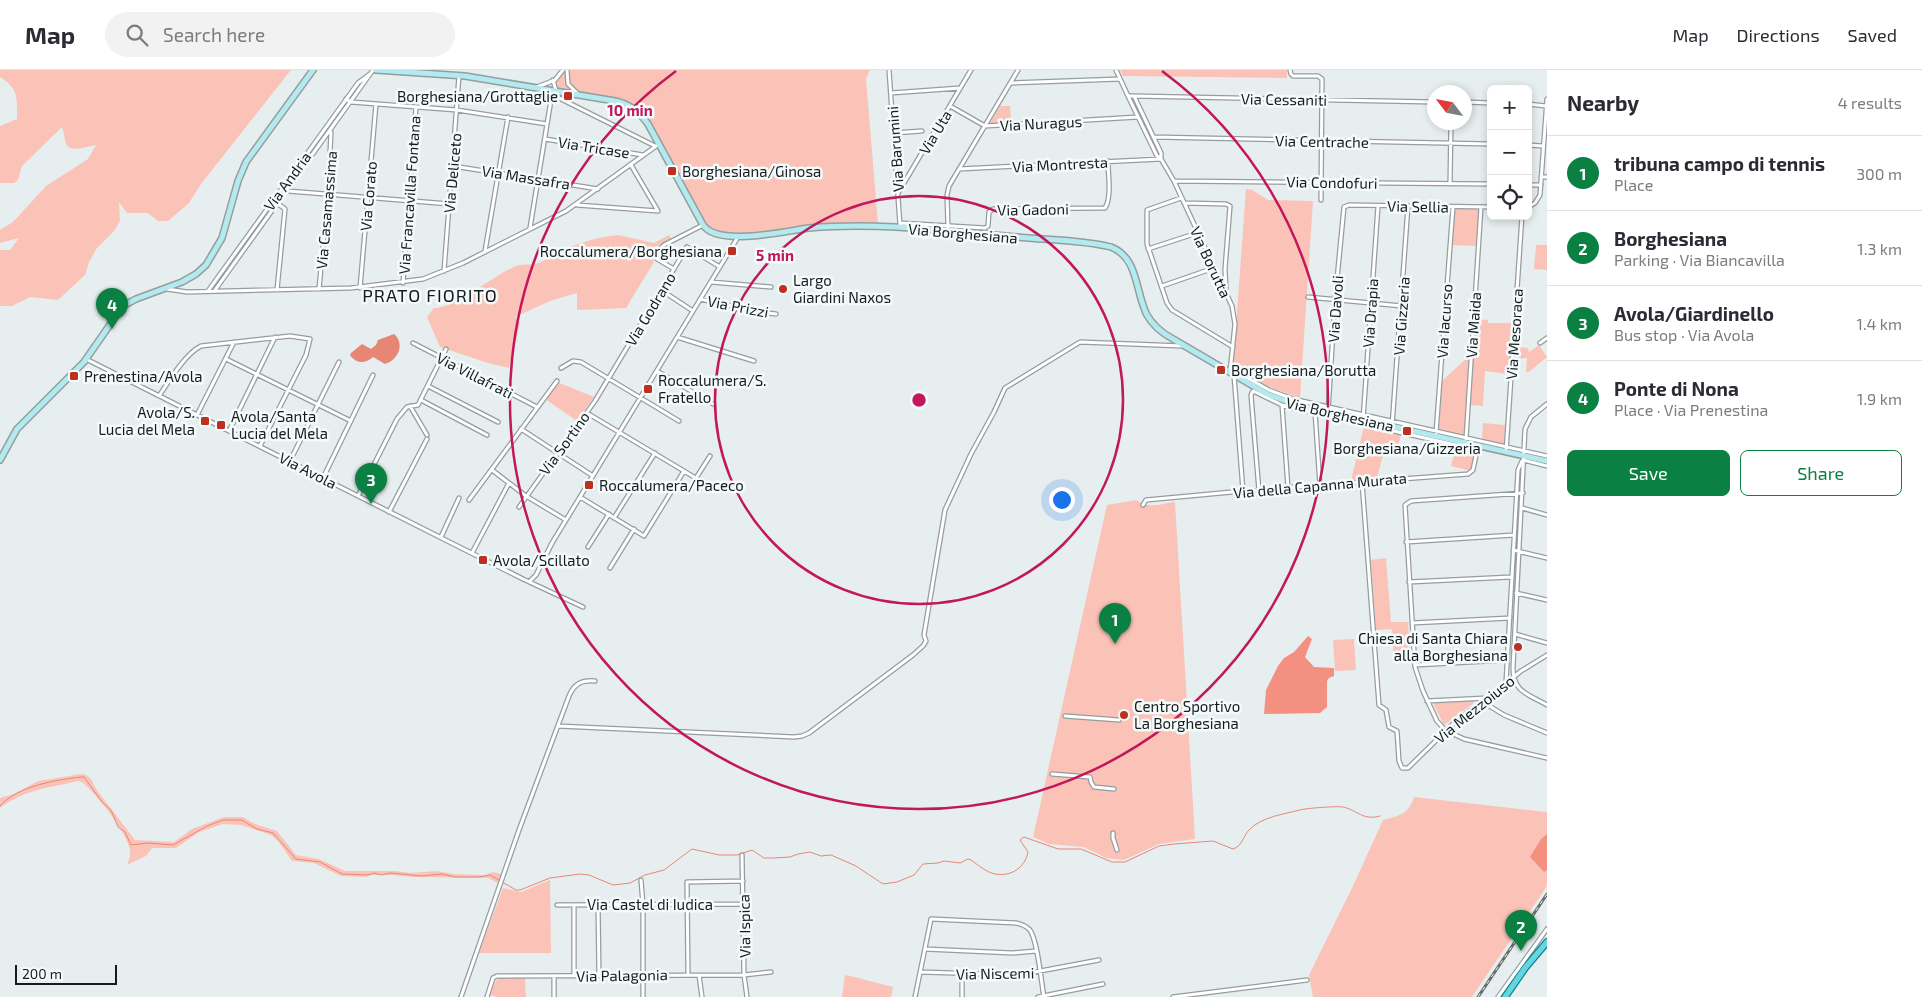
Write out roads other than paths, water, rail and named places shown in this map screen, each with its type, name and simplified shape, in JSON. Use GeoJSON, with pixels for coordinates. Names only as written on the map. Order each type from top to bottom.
{"type":"FeatureCollection","features":[{"type":"Feature","properties":{"kind":"main road"},"geometry":{"type":"LineString","coordinates":[[1505,997],[1526,967],[1547,942]]}},
{"type":"Feature","properties":{"kind":"street"},"geometry":{"type":"LineString","coordinates":[[0,460],[17,429],[86,359],[122,307],[132,301],[194,276],[205,266],[212,257],[223,235],[238,181],[246,162],[313,70]]}},
{"type":"Feature","properties":{"kind":"street"},"geometry":{"type":"LineString","coordinates":[[374,70],[459,76],[536,88],[554,93],[657,145]]}},
{"type":"Feature","properties":{"kind":"street","name":"Via Andria"},"geometry":{"type":"LineString","coordinates":[[215,290],[374,70]]}},
{"type":"Feature","properties":{"kind":"street"},"geometry":{"type":"LineString","coordinates":[[536,88],[553,80],[565,70],[568,84],[578,95]]}},
{"type":"Feature","properties":{"kind":"street","name":"Via Barumini"},"geometry":{"type":"LineString","coordinates":[[889,70],[900,226]]}},
{"type":"Feature","properties":{"kind":"street","name":"Via Uta"},"geometry":{"type":"LineString","coordinates":[[898,193],[971,70]]}},
{"type":"Feature","properties":{"kind":"street"},"geometry":{"type":"LineString","coordinates":[[948,227],[947,194],[950,184],[1018,70]]}},
{"type":"Feature","properties":{"kind":"street","name":"Via Borutta"},"geometry":{"type":"LineString","coordinates":[[1116,70],[1157,156],[1161,159],[1174,181],[1226,292],[1234,318],[1231,372],[1243,491]]}},
{"type":"Feature","properties":{"kind":"street"},"geometry":{"type":"LineString","coordinates":[[1290,70],[1293,76],[1318,76],[1322,78],[1321,200]]}},
{"type":"Feature","properties":{"kind":"street","name":"Via Andria"},"geometry":{"type":"LineString","coordinates":[[208,291],[359,81],[370,74]]}},
{"type":"Feature","properties":{"kind":"street","name":"Via Deliceto"},"geometry":{"type":"LineString","coordinates":[[444,271],[459,76]]}},
{"type":"Feature","properties":{"kind":"street"},"geometry":{"type":"LineString","coordinates":[[1010,83],[1120,79]]}},
{"type":"Feature","properties":{"kind":"street"},"geometry":{"type":"LineString","coordinates":[[530,229],[547,124],[554,93],[553,80]]}},
{"type":"Feature","properties":{"kind":"street"},"geometry":{"type":"LineString","coordinates":[[563,92],[568,84]]}},
{"type":"Feature","properties":{"kind":"street"},"geometry":{"type":"LineString","coordinates":[[891,93],[961,88]]}},
{"type":"Feature","properties":{"kind":"street"},"geometry":{"type":"LineString","coordinates":[[554,93],[563,92],[620,102],[633,108],[643,118],[703,226],[664,245],[655,254],[657,259],[674,269]]}},
{"type":"Feature","properties":{"kind":"street"},"geometry":{"type":"LineString","coordinates":[[1128,96],[1134,96]]}},
{"type":"Feature","properties":{"kind":"street","name":"Via Borutta"},"geometry":{"type":"LineString","coordinates":[[1134,96],[1161,153],[1161,159]]}},
{"type":"Feature","properties":{"kind":"street","name":"Via Cessaniti"},"geometry":{"type":"LineString","coordinates":[[1134,96],[1427,102]]}},
{"type":"Feature","properties":{"kind":"street"},"geometry":{"type":"LineString","coordinates":[[346,99],[351,102],[457,110],[547,124]]}},
{"type":"Feature","properties":{"kind":"street"},"geometry":{"type":"LineString","coordinates":[[1532,205],[1538,200],[1541,185],[1547,99]]}},
{"type":"Feature","properties":{"kind":"street"},"geometry":{"type":"LineString","coordinates":[[1472,102],[1487,103]]}},
{"type":"Feature","properties":{"kind":"street","name":"Via Corato"},"geometry":{"type":"LineString","coordinates":[[360,288],[376,104]]}},
{"type":"Feature","properties":{"kind":"street"},"geometry":{"type":"LineString","coordinates":[[1532,104],[1547,106]]}},
{"type":"Feature","properties":{"kind":"street","name":"Via Nuragus"},"geometry":{"type":"LineString","coordinates":[[950,106],[985,126],[1138,117]]}},
{"type":"Feature","properties":{"kind":"street","name":"Via Francavilla Fontana"},"geometry":{"type":"LineString","coordinates":[[403,283],[416,107]]}},
{"type":"Feature","properties":{"kind":"street"},"geometry":{"type":"LineString","coordinates":[[485,252],[508,117]]}},
{"type":"Feature","properties":{"kind":"street"},"geometry":{"type":"LineString","coordinates":[[325,128],[331,131]]}},
{"type":"Feature","properties":{"kind":"street"},"geometry":{"type":"LineString","coordinates":[[1450,184],[1451,130]]}},
{"type":"Feature","properties":{"kind":"street","name":"Via Casamassima"},"geometry":{"type":"LineString","coordinates":[[319,289],[328,194],[331,131]]}},
{"type":"Feature","properties":{"kind":"street"},"geometry":{"type":"LineString","coordinates":[[893,133],[922,131]]}},
{"type":"Feature","properties":{"kind":"street","name":"Via Centrache"},"geometry":{"type":"LineString","coordinates":[[1154,137],[1487,144]]}},
{"type":"Feature","properties":{"kind":"street","name":"Via Tricase"},"geometry":{"type":"LineString","coordinates":[[545,139],[644,155]]}},
{"type":"Feature","properties":{"kind":"street"},"geometry":{"type":"LineString","coordinates":[[166,288],[181,292],[360,288],[423,279],[485,252],[576,205],[657,145]]}},
{"type":"Feature","properties":{"kind":"street"},"geometry":{"type":"LineString","coordinates":[[1532,145],[1543,146]]}},
{"type":"Feature","properties":{"kind":"street","name":"Via Montresta"},"geometry":{"type":"LineString","coordinates":[[959,169],[1161,159]]}},
{"type":"Feature","properties":{"kind":"street","name":"Via Gadoni"},"geometry":{"type":"LineString","coordinates":[[900,226],[986,228],[988,226],[989,213],[993,209],[1105,208],[1108,204],[1108,162]]}},
{"type":"Feature","properties":{"kind":"street"},"geometry":{"type":"LineString","coordinates":[[576,205],[658,211],[631,165]]}},
{"type":"Feature","properties":{"kind":"street","name":"Via Massafra"},"geometry":{"type":"LineString","coordinates":[[453,166],[598,189]]}},
{"type":"Feature","properties":{"kind":"street"},"geometry":{"type":"LineString","coordinates":[[1541,177],[1547,176]]}},
{"type":"Feature","properties":{"kind":"street","name":"Via Condofuri"},"geometry":{"type":"LineString","coordinates":[[1174,181],[1487,184]]}},
{"type":"Feature","properties":{"kind":"street"},"geometry":{"type":"LineString","coordinates":[[1532,185],[1541,185]]}},
{"type":"Feature","properties":{"kind":"street"},"geometry":{"type":"LineString","coordinates":[[287,191],[450,204]]}},
{"type":"Feature","properties":{"kind":"street"},"geometry":{"type":"LineString","coordinates":[[1181,198],[1147,210],[1146,238],[1148,249],[1168,305],[1174,312],[1232,347]]}},
{"type":"Feature","properties":{"kind":"street"},"geometry":{"type":"LineString","coordinates":[[273,200],[285,208],[278,290]]}},
{"type":"Feature","properties":{"kind":"street"},"geometry":{"type":"LineString","coordinates":[[1184,203],[1226,204],[1230,206],[1226,292]]}},
{"type":"Feature","properties":{"kind":"street","name":"Via Sellia"},"geometry":{"type":"LineString","coordinates":[[1345,206],[1487,207]]}},
{"type":"Feature","properties":{"kind":"street","name":"Via Davoli"},"geometry":{"type":"LineString","coordinates":[[1328,409],[1335,300],[1343,210],[1345,206]]}},
{"type":"Feature","properties":{"kind":"street","name":"Via Drapia"},"geometry":{"type":"LineString","coordinates":[[1363,417],[1378,206]]}},
{"type":"Feature","properties":{"kind":"street","name":"Via Gizzeria"},"geometry":{"type":"LineString","coordinates":[[1392,424],[1408,206]]}},
{"type":"Feature","properties":{"kind":"street","name":"Via Iacurso"},"geometry":{"type":"LineString","coordinates":[[1436,434],[1453,207]]}},
{"type":"Feature","properties":{"kind":"street","name":"Via Maida"},"geometry":{"type":"LineString","coordinates":[[1466,440],[1481,207]]}},
{"type":"Feature","properties":{"kind":"street","name":"Via Mesoraca"},"geometry":{"type":"LineString","coordinates":[[1507,449],[1522,220]]}},
{"type":"Feature","properties":{"kind":"street","name":"Via Borghesiana"},"geometry":{"type":"LineString","coordinates":[[703,226],[713,234],[738,236],[831,227],[900,226],[1099,244],[1114,248],[1124,254],[1130,263],[1143,306],[1150,320],[1161,332],[1274,398],[1507,449],[1547,466]]}},
{"type":"Feature","properties":{"kind":"street"},"geometry":{"type":"LineString","coordinates":[[1148,249],[1197,233]]}},
{"type":"Feature","properties":{"kind":"street"},"geometry":{"type":"LineString","coordinates":[[530,581],[536,575],[566,520],[738,236]]}},
{"type":"Feature","properties":{"kind":"street","name":"Via Godrano"},"geometry":{"type":"LineString","coordinates":[[608,378],[687,247],[720,267]]}},
{"type":"Feature","properties":{"kind":"street"},"geometry":{"type":"LineString","coordinates":[[1162,286],[1214,268]]}},
{"type":"Feature","properties":{"kind":"street"},"geometry":{"type":"LineString","coordinates":[[711,282],[771,287]]}},
{"type":"Feature","properties":{"kind":"street"},"geometry":{"type":"LineString","coordinates":[[661,290],[693,311]]}},
{"type":"Feature","properties":{"kind":"street"},"geometry":{"type":"LineString","coordinates":[[1308,297],[1402,306]]}},
{"type":"Feature","properties":{"kind":"street","name":"Via Prizzi"},"geometry":{"type":"LineString","coordinates":[[700,299],[776,314]]}},
{"type":"Feature","properties":{"kind":"street"},"geometry":{"type":"LineString","coordinates":[[159,396],[196,348],[201,346],[290,336],[310,340],[306,355],[260,446]]}},
{"type":"Feature","properties":{"kind":"street"},"geometry":{"type":"LineString","coordinates":[[230,431],[275,337]]}},
{"type":"Feature","properties":{"kind":"street"},"geometry":{"type":"LineString","coordinates":[[677,337],[754,361]]}},
{"type":"Feature","properties":{"kind":"street"},"geometry":{"type":"LineString","coordinates":[[1540,343],[1547,338]]}},
{"type":"Feature","properties":{"kind":"street"},"geometry":{"type":"LineString","coordinates":[[197,415],[234,342]]}},
{"type":"Feature","properties":{"kind":"street"},"geometry":{"type":"LineString","coordinates":[[558,726],[794,737],[809,733],[923,646],[926,641],[924,636],[945,510],[975,446],[1006,387],[1080,342],[1184,346]]}},
{"type":"Feature","properties":{"kind":"street","name":"Via Villafrati"},"geometry":{"type":"LineString","coordinates":[[413,343],[538,407]]}},
{"type":"Feature","properties":{"kind":"street"},"geometry":{"type":"LineString","coordinates":[[358,496],[397,419],[410,406],[418,405],[446,349]]}},
{"type":"Feature","properties":{"kind":"street","name":"Via Avola"},"geometry":{"type":"LineString","coordinates":[[86,359],[389,512],[583,607]]}},
{"type":"Feature","properties":{"kind":"street"},"geometry":{"type":"LineString","coordinates":[[226,359],[350,421]]}},
{"type":"Feature","properties":{"kind":"street"},"geometry":{"type":"LineString","coordinates":[[560,368],[573,361],[581,362],[679,421]]}},
{"type":"Feature","properties":{"kind":"street"},"geometry":{"type":"LineString","coordinates":[[290,461],[339,362]]}},
{"type":"Feature","properties":{"kind":"street"},"geometry":{"type":"LineString","coordinates":[[657,371],[713,404]]}},
{"type":"Feature","properties":{"kind":"street"},"geometry":{"type":"LineString","coordinates":[[323,478],[373,375]]}},
{"type":"Feature","properties":{"kind":"street","name":"Via Sortino"},"geometry":{"type":"LineString","coordinates":[[518,507],[586,413],[608,378]]}},
{"type":"Feature","properties":{"kind":"street"},"geometry":{"type":"LineString","coordinates":[[469,500],[557,380]]}},
{"type":"Feature","properties":{"kind":"street"},"geometry":{"type":"LineString","coordinates":[[428,386],[498,422]]}},
{"type":"Feature","properties":{"kind":"street","name":"Via Borghesiana"},"geometry":{"type":"LineString","coordinates":[[1259,491],[1252,392],[1282,405],[1478,448],[1507,449]]}},
{"type":"Feature","properties":{"kind":"street"},"geometry":{"type":"LineString","coordinates":[[421,400],[487,435]]}},
{"type":"Feature","properties":{"kind":"street","name":"Via Borghesiana"},"geometry":{"type":"LineString","coordinates":[[1292,401],[1315,411],[1328,409]]}},
{"type":"Feature","properties":{"kind":"street"},"geometry":{"type":"LineString","coordinates":[[1547,404],[1528,422],[1523,455],[1523,492],[1513,677],[1515,684],[1522,691],[1547,704]]}},
{"type":"Feature","properties":{"kind":"street"},"geometry":{"type":"LineString","coordinates":[[1282,405],[1288,488]]}},
{"type":"Feature","properties":{"kind":"street"},"geometry":{"type":"LineString","coordinates":[[389,512],[427,437],[410,406]]}},
{"type":"Feature","properties":{"kind":"street"},"geometry":{"type":"LineString","coordinates":[[1315,411],[1320,486]]}},
{"type":"Feature","properties":{"kind":"street"},"geometry":{"type":"LineString","coordinates":[[586,413],[698,479],[710,456]]}},
{"type":"Feature","properties":{"kind":"street"},"geometry":{"type":"LineString","coordinates":[[521,429],[593,476]]}},
{"type":"Feature","properties":{"kind":"street","name":"Via Borghesiana"},"geometry":{"type":"LineString","coordinates":[[1466,440],[1478,448]]}},
{"type":"Feature","properties":{"kind":"street","name":"Via della Capanna Murata"},"geometry":{"type":"LineString","coordinates":[[1144,505],[1146,500],[1469,474],[1473,470],[1478,448]]}},
{"type":"Feature","properties":{"kind":"street"},"geometry":{"type":"LineString","coordinates":[[614,518],[654,452]]}},
{"type":"Feature","properties":{"kind":"street"},"geometry":{"type":"LineString","coordinates":[[1506,682],[1517,493],[1519,467],[1523,455]]}},
{"type":"Feature","properties":{"kind":"street","name":"Via Borghesiana"},"geometry":{"type":"LineString","coordinates":[[1523,455],[1547,456]]}},
{"type":"Feature","properties":{"kind":"street","name":"Via Borghesiana"},"geometry":{"type":"LineString","coordinates":[[1523,455],[1547,461]]}},
{"type":"Feature","properties":{"kind":"street"},"geometry":{"type":"LineString","coordinates":[[492,470],[526,496],[566,520]]}},
{"type":"Feature","properties":{"kind":"street"},"geometry":{"type":"LineString","coordinates":[[580,497],[644,536],[684,471]]}},
{"type":"Feature","properties":{"kind":"street","name":"Via Mezzoiuso"},"geometry":{"type":"LineString","coordinates":[[1362,482],[1380,707],[1386,710],[1388,727],[1397,731],[1399,764],[1402,768],[1406,768],[1459,718],[1483,702],[1506,682],[1547,655]]}},
{"type":"Feature","properties":{"kind":"street"},"geometry":{"type":"LineString","coordinates":[[472,553],[509,483]]}},
{"type":"Feature","properties":{"kind":"street"},"geometry":{"type":"LineString","coordinates":[[1523,492],[1410,501],[1406,503],[1404,508],[1415,665],[1427,701],[1438,722],[1445,730],[1465,739],[1547,758]]}},
{"type":"Feature","properties":{"kind":"street"},"geometry":{"type":"LineString","coordinates":[[441,537],[459,498]]}},
{"type":"Feature","properties":{"kind":"street"},"geometry":{"type":"LineString","coordinates":[[1522,508],[1547,515]]}},
{"type":"Feature","properties":{"kind":"street"},"geometry":{"type":"LineString","coordinates":[[588,547],[609,514]]}},
{"type":"Feature","properties":{"kind":"street"},"geometry":{"type":"LineString","coordinates":[[610,568],[634,529]]}},
{"type":"Feature","properties":{"kind":"street"},"geometry":{"type":"LineString","coordinates":[[1406,542],[1514,535]]}},
{"type":"Feature","properties":{"kind":"street"},"geometry":{"type":"LineString","coordinates":[[1513,550],[1547,558]]}},
{"type":"Feature","properties":{"kind":"street"},"geometry":{"type":"LineString","coordinates":[[1409,582],[1511,577]]}},
{"type":"Feature","properties":{"kind":"street"},"geometry":{"type":"LineString","coordinates":[[1511,592],[1547,600]]}},
{"type":"Feature","properties":{"kind":"street"},"geometry":{"type":"LineString","coordinates":[[1412,623],[1510,618]]}},
{"type":"Feature","properties":{"kind":"street"},"geometry":{"type":"LineString","coordinates":[[1515,634],[1547,643]]}},
{"type":"Feature","properties":{"kind":"street"},"geometry":{"type":"LineString","coordinates":[[1415,665],[1507,660]]}},
{"type":"Feature","properties":{"kind":"street"},"geometry":{"type":"LineString","coordinates":[[461,997],[533,791],[574,686],[584,682],[595,681]]}},
{"type":"Feature","properties":{"kind":"street"},"geometry":{"type":"LineString","coordinates":[[1427,701],[1488,698]]}},
{"type":"Feature","properties":{"kind":"street"},"geometry":{"type":"LineString","coordinates":[[1483,702],[1504,716],[1547,733]]}},
{"type":"Feature","properties":{"kind":"street"},"geometry":{"type":"LineString","coordinates":[[1065,716],[1119,720]]}},
{"type":"Feature","properties":{"kind":"street"},"geometry":{"type":"LineString","coordinates":[[1052,774],[1090,777],[1094,787],[1114,789]]}},
{"type":"Feature","properties":{"kind":"street"},"geometry":{"type":"LineString","coordinates":[[1113,833],[1112,838],[1117,850]]}},
{"type":"Feature","properties":{"kind":"street","name":"Via Ispica"},"geometry":{"type":"LineString","coordinates":[[742,855],[744,881],[744,975],[747,997]]}},
{"type":"Feature","properties":{"kind":"street"},"geometry":{"type":"LineString","coordinates":[[641,880],[643,905],[643,997]]}},
{"type":"Feature","properties":{"kind":"street"},"geometry":{"type":"LineString","coordinates":[[688,975],[687,882],[744,881]]}},
{"type":"Feature","properties":{"kind":"street","name":"Via Castel di Iudica"},"geometry":{"type":"LineString","coordinates":[[557,905],[744,904]]}},
{"type":"Feature","properties":{"kind":"street"},"geometry":{"type":"LineString","coordinates":[[574,905],[574,976]]}},
{"type":"Feature","properties":{"kind":"street"},"geometry":{"type":"LineString","coordinates":[[598,905],[599,976]]}},
{"type":"Feature","properties":{"kind":"street"},"geometry":{"type":"LineString","coordinates":[[915,997],[931,919],[1021,924],[1026,926],[1031,932],[1036,951],[1044,996]]}},
{"type":"Feature","properties":{"kind":"street"},"geometry":{"type":"LineString","coordinates":[[1498,997],[1547,929]]}},
{"type":"Feature","properties":{"kind":"street"},"geometry":{"type":"LineString","coordinates":[[925,949],[1012,953],[1036,951]]}},
{"type":"Feature","properties":{"kind":"street","name":"Via Niscemi"},"geometry":{"type":"LineString","coordinates":[[920,972],[1019,976],[1099,960]]}},
{"type":"Feature","properties":{"kind":"street","name":"Via Palagonia"},"geometry":{"type":"LineString","coordinates":[[487,997],[496,976],[744,975],[771,972]]}},
{"type":"Feature","properties":{"kind":"street"},"geometry":{"type":"LineString","coordinates":[[962,974],[962,997]]}},
{"type":"Feature","properties":{"kind":"street"},"geometry":{"type":"LineString","coordinates":[[699,975],[702,997]]}},
{"type":"Feature","properties":{"kind":"street"},"geometry":{"type":"LineString","coordinates":[[554,976],[554,997]]}},
{"type":"Feature","properties":{"kind":"street"},"geometry":{"type":"LineString","coordinates":[[1173,997],[1308,980]]}},
{"type":"Feature","properties":{"kind":"street"},"geometry":{"type":"LineString","coordinates":[[1038,997],[1103,984]]}},
{"type":"Feature","properties":{"kind":"waterway"},"geometry":{"type":"LineString","coordinates":[[0,806],[16,793],[38,785],[84,777],[102,802],[111,810],[118,827],[125,832],[131,845],[148,843],[173,845],[207,826],[223,820],[242,820],[257,829],[273,833],[296,859],[320,862],[342,874],[368,875],[374,873],[381,875],[391,873],[421,876],[442,874],[455,877],[490,875],[516,890],[550,878],[580,874],[589,875],[613,885],[630,883],[645,875],[664,870],[692,849],[719,855],[737,855],[752,850],[764,858],[790,857],[810,852],[821,856],[831,855],[856,866],[883,884],[897,882],[914,875],[923,864],[944,861],[960,863],[968,859],[988,872],[1001,875],[1017,870],[1024,862],[1028,852],[1020,840],[1024,837],[1058,849],[1081,849],[1112,862],[1125,862],[1159,846],[1174,844],[1213,841],[1233,849],[1241,843],[1248,831],[1255,825],[1274,816],[1304,809],[1343,807],[1369,817],[1380,816]]}},
{"type":"Feature","properties":{"kind":"railway"},"geometry":{"type":"LineString","coordinates":[[1478,997],[1547,894]]}},
{"type":"Feature","properties":{"kind":"place","name":"Borghesiana/Grottaglie"},"geometry":{"type":"Point","coordinates":[568,96]}},
{"type":"Feature","properties":{"kind":"place","name":"Borghesiana/Ginosa"},"geometry":{"type":"Point","coordinates":[672,171]}},
{"type":"Feature","properties":{"kind":"place","name":"Roccalumera/Borghesiana"},"geometry":{"type":"Point","coordinates":[732,251]}},
{"type":"Feature","properties":{"kind":"place","name":"Largo Giardini Naxos"},"geometry":{"type":"Point","coordinates":[783,289]}},
{"type":"Feature","properties":{"kind":"place","name":"Ponte di Nona"},"geometry":{"type":"Point","coordinates":[112,329]}},
{"type":"Feature","properties":{"kind":"place","name":"Borghesiana/Borutta"},"geometry":{"type":"Point","coordinates":[1221,370]}},
{"type":"Feature","properties":{"kind":"place","name":"Prenestina/Avola"},"geometry":{"type":"Point","coordinates":[74,376]}},
{"type":"Feature","properties":{"kind":"place","name":"Roccalumera/S. Fratello"},"geometry":{"type":"Point","coordinates":[648,389]}},
{"type":"Feature","properties":{"kind":"place","name":"Avola/S. Lucia del Mela"},"geometry":{"type":"Point","coordinates":[205,421]}},
{"type":"Feature","properties":{"kind":"place","name":"Avola/Santa Lucia del Mela"},"geometry":{"type":"Point","coordinates":[221,425]}},
{"type":"Feature","properties":{"kind":"place","name":"Borghesiana/Gizzeria"},"geometry":{"type":"Point","coordinates":[1407,431]}},
{"type":"Feature","properties":{"kind":"place","name":"Roccalumera/Paceco"},"geometry":{"type":"Point","coordinates":[589,485]}},
{"type":"Feature","properties":{"kind":"place","name":"Avola/Giardinello"},"geometry":{"type":"Point","coordinates":[371,504]}},
{"type":"Feature","properties":{"kind":"place","name":"Avola/Scillato"},"geometry":{"type":"Point","coordinates":[483,560]}},
{"type":"Feature","properties":{"kind":"place","name":"tribuna campo di tennis"},"geometry":{"type":"Point","coordinates":[1115,644]}},
{"type":"Feature","properties":{"kind":"place","name":"Chiesa di Santa Chiara alla Borghesiana"},"geometry":{"type":"Point","coordinates":[1518,647]}},
{"type":"Feature","properties":{"kind":"place","name":"Centro Sportivo La Borghesiana"},"geometry":{"type":"Point","coordinates":[1124,715]}},
{"type":"Feature","properties":{"kind":"place","name":"Borghesiana"},"geometry":{"type":"Point","coordinates":[1521,951]}},
{"type":"Feature","properties":{"kind":"district","name":"PRATO FIORITO"},"geometry":{"type":"Point","coordinates":[430,295]}}]}
